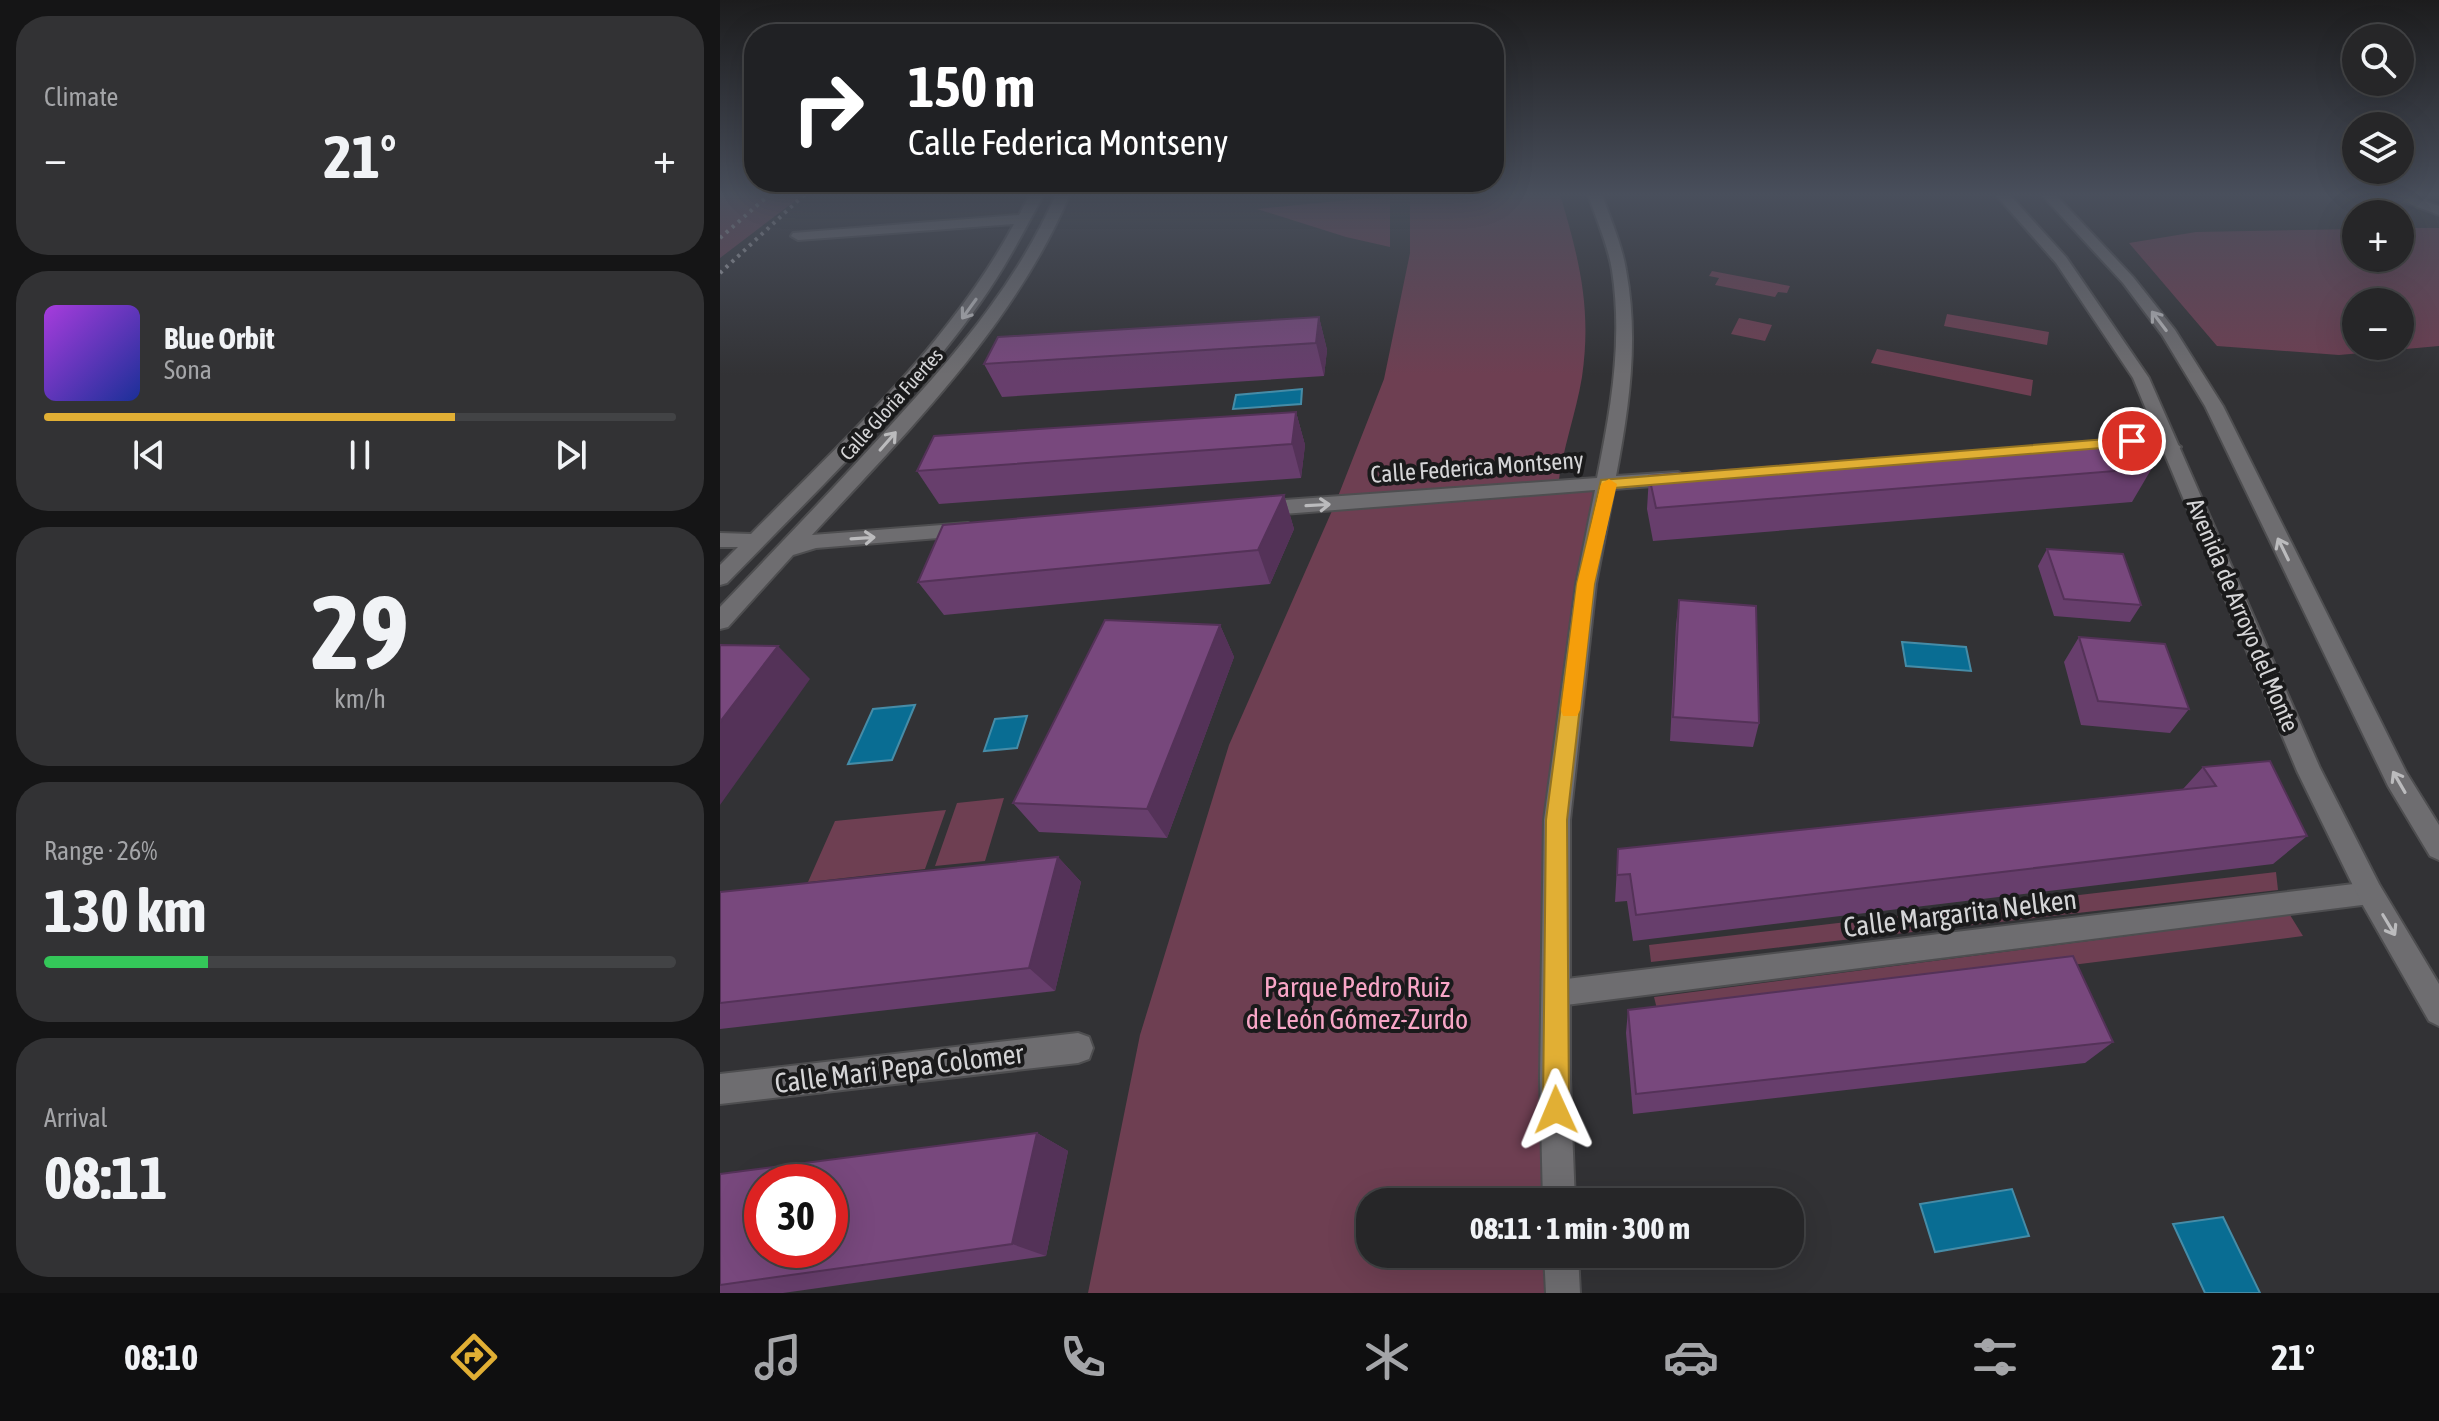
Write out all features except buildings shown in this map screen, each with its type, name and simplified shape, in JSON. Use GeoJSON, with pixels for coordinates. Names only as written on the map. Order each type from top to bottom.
{"type":"FeatureCollection","features":[{"type":"Feature","properties":{"kind":"street","name":"Calle Gloria Fuertes"},"geometry":{"type":"LineString","coordinates":[[720,578],[936,353],[992,277],[1005,254]]}},
{"type":"Feature","properties":{"kind":"street","name":"Calle Gloria Fuertes"},"geometry":{"type":"LineString","coordinates":[[720,621],[967,351],[1033,254]]}},
{"type":"Feature","properties":{"kind":"street"},"geometry":{"type":"LineString","coordinates":[[1559,1188],[1555,1079],[1557,820],[1586,584],[1619,414],[1626,342],[1619,268],[1615,254]]}},
{"type":"Feature","properties":{"kind":"street","name":"Avenida de Arroyo del Monte"},"geometry":{"type":"LineString","coordinates":[[2056,254],[2141,378],[2309,771],[2370,893],[2439,1011]]}},
{"type":"Feature","properties":{"kind":"street"},"geometry":{"type":"LineString","coordinates":[[2104,254],[2169,333],[2214,406],[2397,779],[2439,848]]}},
{"type":"Feature","properties":{"kind":"street"},"geometry":{"type":"LineString","coordinates":[[2077,446],[2132,441],[2172,447]]}},
{"type":"Feature","properties":{"kind":"street","name":"Calle Federica Montseny"},"geometry":{"type":"LineString","coordinates":[[1234,510],[1700,476]]}},
{"type":"Feature","properties":{"kind":"street"},"geometry":{"type":"LineString","coordinates":[[787,550],[815,541],[986,529]]}},
{"type":"Feature","properties":{"kind":"street"},"geometry":{"type":"LineString","coordinates":[[720,540],[755,541]]}},
{"type":"Feature","properties":{"kind":"street","name":"Calle Margarita Nelken"},"geometry":{"type":"LineString","coordinates":[[1558,993],[2370,893]]}},
{"type":"Feature","properties":{"kind":"street","name":"Calle Mari Pepa Colomer"},"geometry":{"type":"LineString","coordinates":[[720,1089],[1078,1048]]}},
{"type":"Feature","properties":{"kind":"street"},"geometry":{"type":"LineString","coordinates":[[1562,1268],[1563,1293]]}},
{"type":"Feature","properties":{"kind":"green space","name":"Parque Pedro Ruiz de León Gómez-Zurdo"},"geometry":{"type":"Polygon","coordinates":[[[1410,254],[1576,254],[1584,306],[1585,352],[1558,487],[1607,484],[1557,820],[1559,1188],[1356,1188],[1356,1268],[1562,1268],[1563,1293],[1088,1293],[1140,1035],[1229,745],[1335,504],[1384,379],[1410,254]]]}},
{"type":"Feature","properties":{"kind":"green space"},"geometry":{"type":"Polygon","coordinates":[[[2139,254],[2342,254],[2342,272],[2414,272],[2414,254],[2439,254],[2439,346],[2414,348],[2414,288],[2342,288],[2342,355],[2217,346],[2139,254]]]}},
{"type":"Feature","properties":{"kind":"green space"},"geometry":{"type":"Polygon","coordinates":[[[1712,271],[1790,286],[1787,293],[1778,292],[1775,297],[1715,285],[1719,278],[1709,276],[1712,271]]]}},
{"type":"Feature","properties":{"kind":"green space"},"geometry":{"type":"Polygon","coordinates":[[[1947,314],[2049,332],[2047,345],[1944,326],[1947,314]]]}},
{"type":"Feature","properties":{"kind":"green space"},"geometry":{"type":"Polygon","coordinates":[[[1739,318],[1772,325],[1765,341],[1731,334],[1739,318]]]}},
{"type":"Feature","properties":{"kind":"green space"},"geometry":{"type":"Polygon","coordinates":[[[1877,349],[2033,380],[2031,396],[1871,363],[1877,349]]]}},
{"type":"Feature","properties":{"kind":"green space"},"geometry":{"type":"Polygon","coordinates":[[[1004,798],[985,861],[935,866],[957,803],[1004,798]]]}},
{"type":"Feature","properties":{"kind":"green space"},"geometry":{"type":"Polygon","coordinates":[[[946,810],[925,869],[808,882],[835,821],[946,810]]]}},
{"type":"Feature","properties":{"kind":"green space"},"geometry":{"type":"Polygon","coordinates":[[[2276,872],[2278,890],[1651,962],[1649,945],[2276,872]]]}},
{"type":"Feature","properties":{"kind":"green space"},"geometry":{"type":"Polygon","coordinates":[[[2290,915],[2303,936],[1659,1017],[1654,997],[2290,915]]]}},
{"type":"Feature","properties":{"kind":"water"},"geometry":{"type":"Polygon","coordinates":[[[1302,389],[1301,404],[1233,409],[1236,395],[1302,389]]]}},
{"type":"Feature","properties":{"kind":"water"},"geometry":{"type":"Polygon","coordinates":[[[1902,642],[1966,647],[1971,671],[1906,666],[1902,642]]]}},
{"type":"Feature","properties":{"kind":"water"},"geometry":{"type":"Polygon","coordinates":[[[915,705],[892,760],[848,764],[873,709],[915,705]]]}},
{"type":"Feature","properties":{"kind":"water"},"geometry":{"type":"Polygon","coordinates":[[[1027,716],[1017,748],[984,751],[995,719],[1027,716]]]}},
{"type":"Feature","properties":{"kind":"water"},"geometry":{"type":"Polygon","coordinates":[[[2012,1189],[2029,1236],[1935,1252],[1920,1204],[2012,1189]]]}},
{"type":"Feature","properties":{"kind":"water"},"geometry":{"type":"Polygon","coordinates":[[[2223,1217],[2260,1293],[2205,1293],[2173,1224],[2223,1217]]]}},
{"type":"Feature","properties":{"kind":"railway"},"geometry":{"type":"LineString","coordinates":[[720,273],[740,254]]}},
{"type":"Feature","properties":{"kind":"slow traffic"},"geometry":{"type":"LineString","coordinates":[[1570,710],[1586,584],[1609,484]]}},
{"type":"Feature","properties":{"kind":"route"},"geometry":{"type":"LineString","coordinates":[[1556,1110],[1557,820],[1586,584],[1607,484],[2132,441]]}}]}
